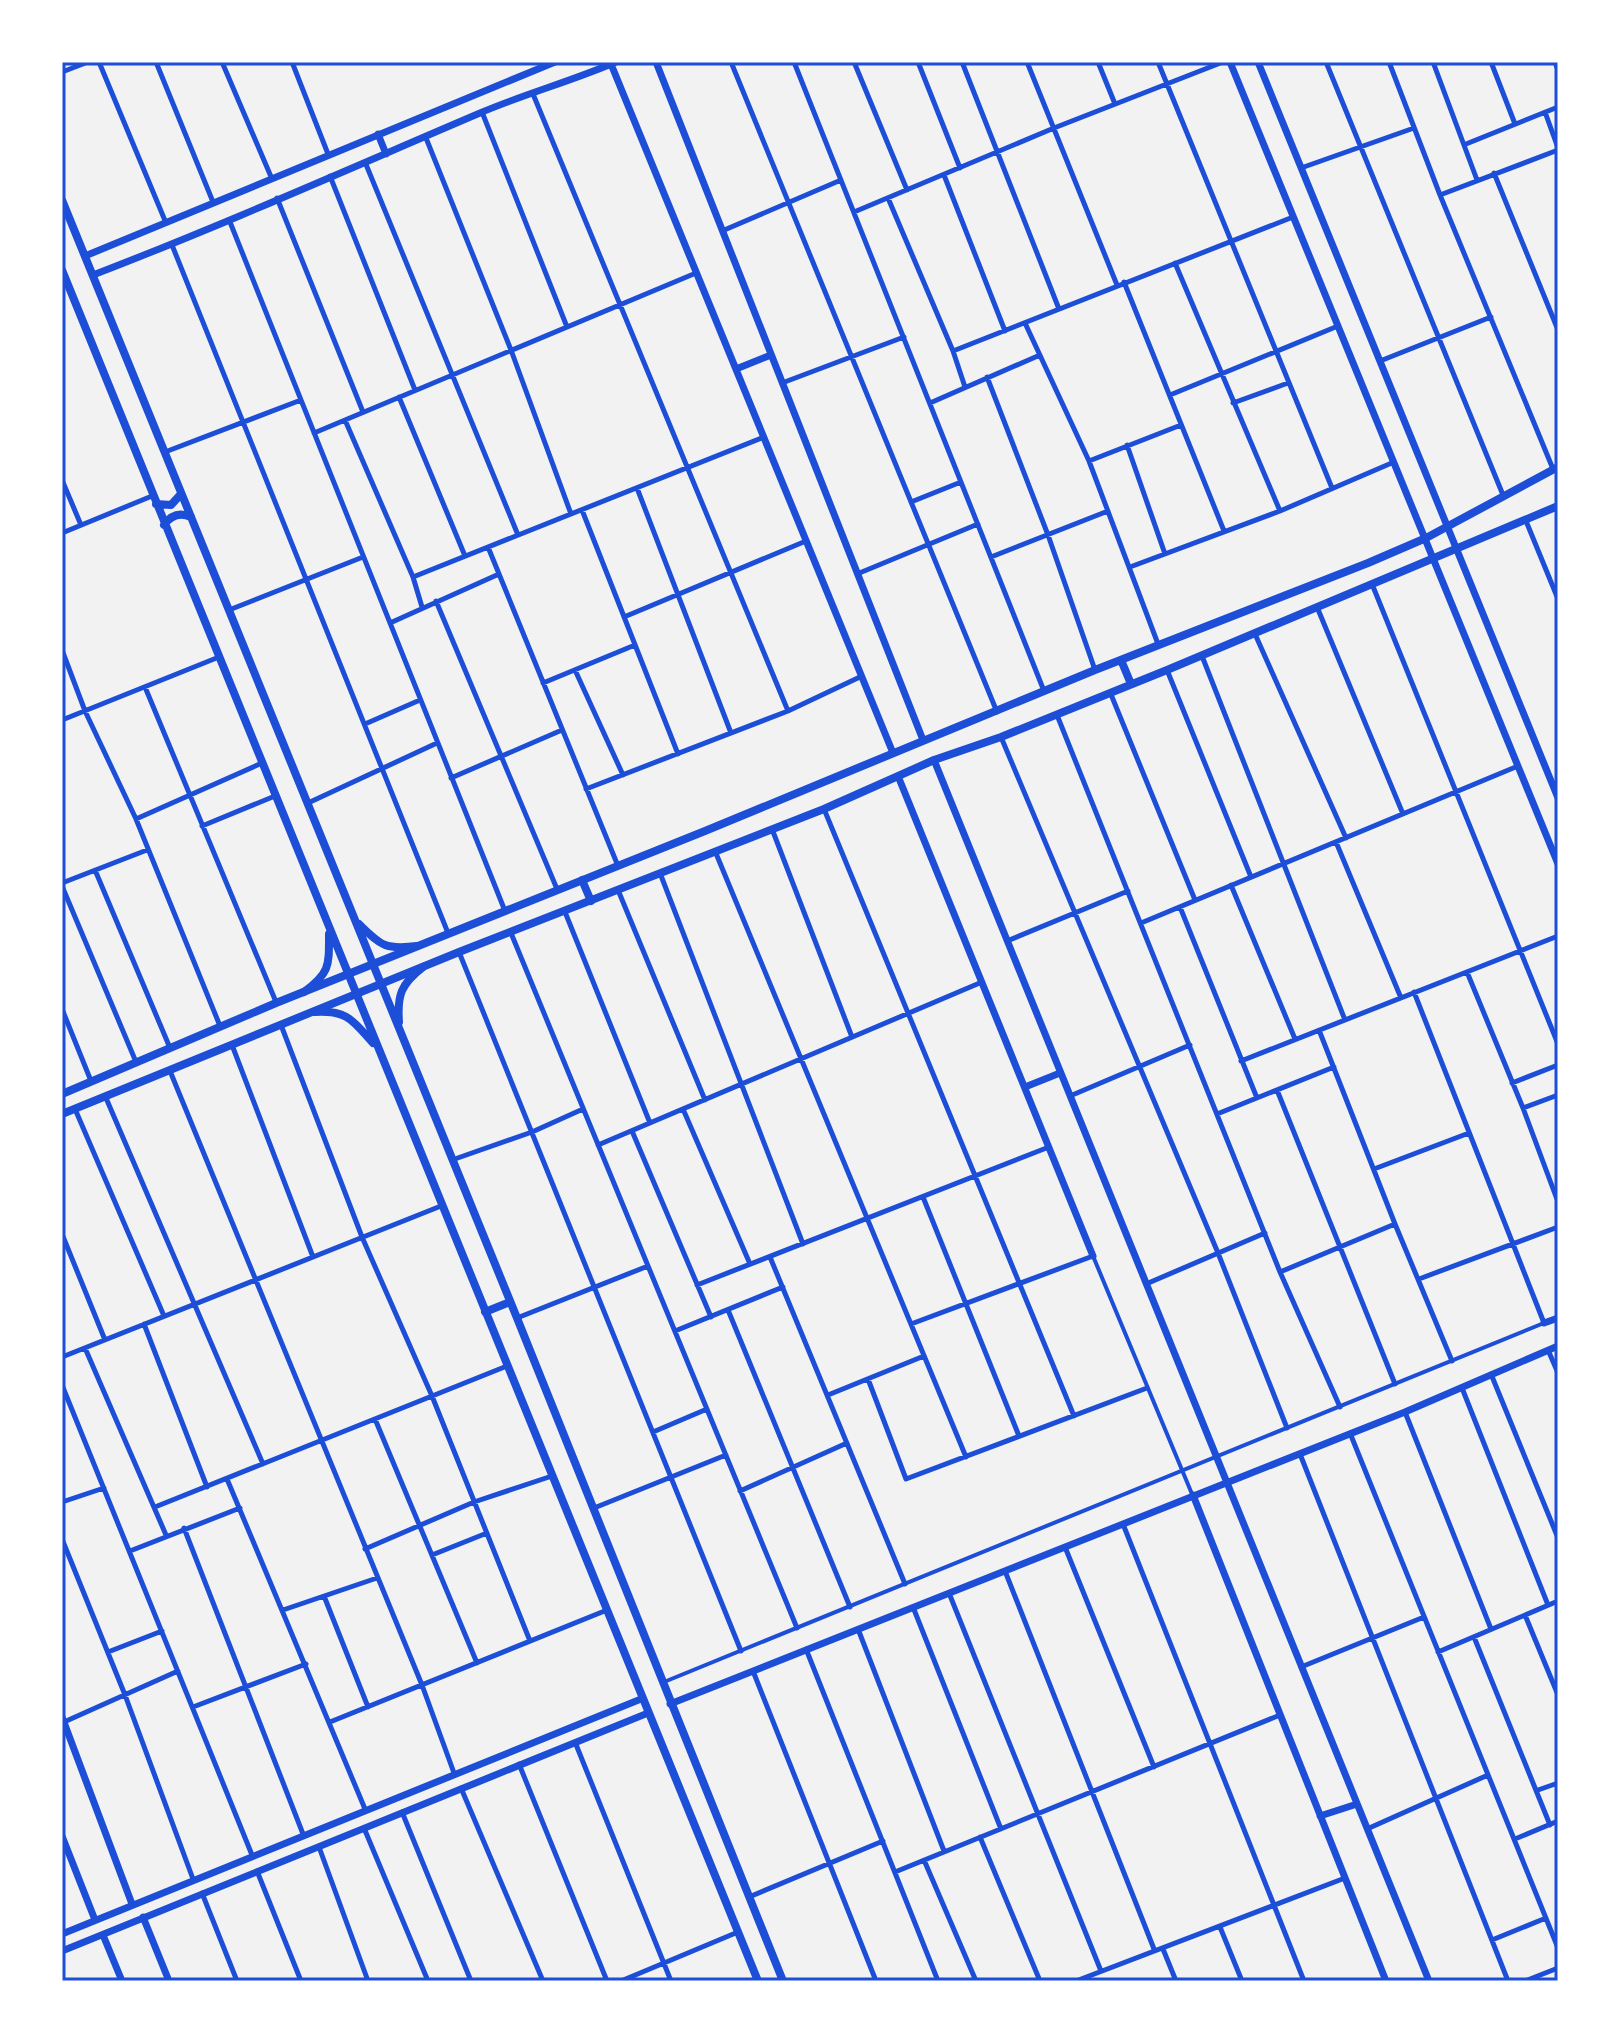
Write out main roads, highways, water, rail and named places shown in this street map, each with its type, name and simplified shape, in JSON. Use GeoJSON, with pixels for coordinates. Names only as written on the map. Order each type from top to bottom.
{"type":"FeatureCollection","features":[{"type":"Feature","properties":{"kind":"main road"},"geometry":{"type":"LineString","coordinates":[[62,200],[783,1981]]}},
{"type":"Feature","properties":{"kind":"main road"},"geometry":{"type":"LineString","coordinates":[[62,270],[65,288],[219,657],[758,1981]]}},
{"type":"Feature","properties":{"kind":"main road"},"geometry":{"type":"LineString","coordinates":[[62,1094],[276,1003],[923,740],[997,713],[1095,670],[1311,587],[1426,538],[1556,469]]}},
{"type":"Feature","properties":{"kind":"main road"},"geometry":{"type":"LineString","coordinates":[[154,500],[171,505],[181,494]]}},
{"type":"Feature","properties":{"kind":"main road"},"geometry":{"type":"LineString","coordinates":[[66,1110],[106,1098],[459,952],[824,809],[934,760],[1001,737],[1202,656],[1458,551],[1558,506]]}},
{"type":"Feature","properties":{"kind":"main road"},"geometry":{"type":"LineString","coordinates":[[164,525],[174,516],[182,514],[191,517]]}},
{"type":"Feature","properties":{"kind":"main road"},"geometry":{"type":"LineString","coordinates":[[1121,660],[1131,684]]}},
{"type":"Feature","properties":{"kind":"main road"},"geometry":{"type":"LineString","coordinates":[[582,880],[591,901]]}},
{"type":"Feature","properties":{"kind":"main road"},"geometry":{"type":"LineString","coordinates":[[354,919],[385,947],[417,946]]}},
{"type":"Feature","properties":{"kind":"main road"},"geometry":{"type":"LineString","coordinates":[[304,992],[325,974],[329,966],[329,930]]}},
{"type":"Feature","properties":{"kind":"main road"},"geometry":{"type":"LineString","coordinates":[[400,1031],[398,1011],[402,988],[407,979],[423,967]]}},
{"type":"Feature","properties":{"kind":"main road"},"geometry":{"type":"LineString","coordinates":[[315,1012],[335,1010],[344,1014],[377,1048]]}},
{"type":"Feature","properties":{"kind":"main road"},"geometry":{"type":"LineString","coordinates":[[485,1312],[510,1302]]}}]}
